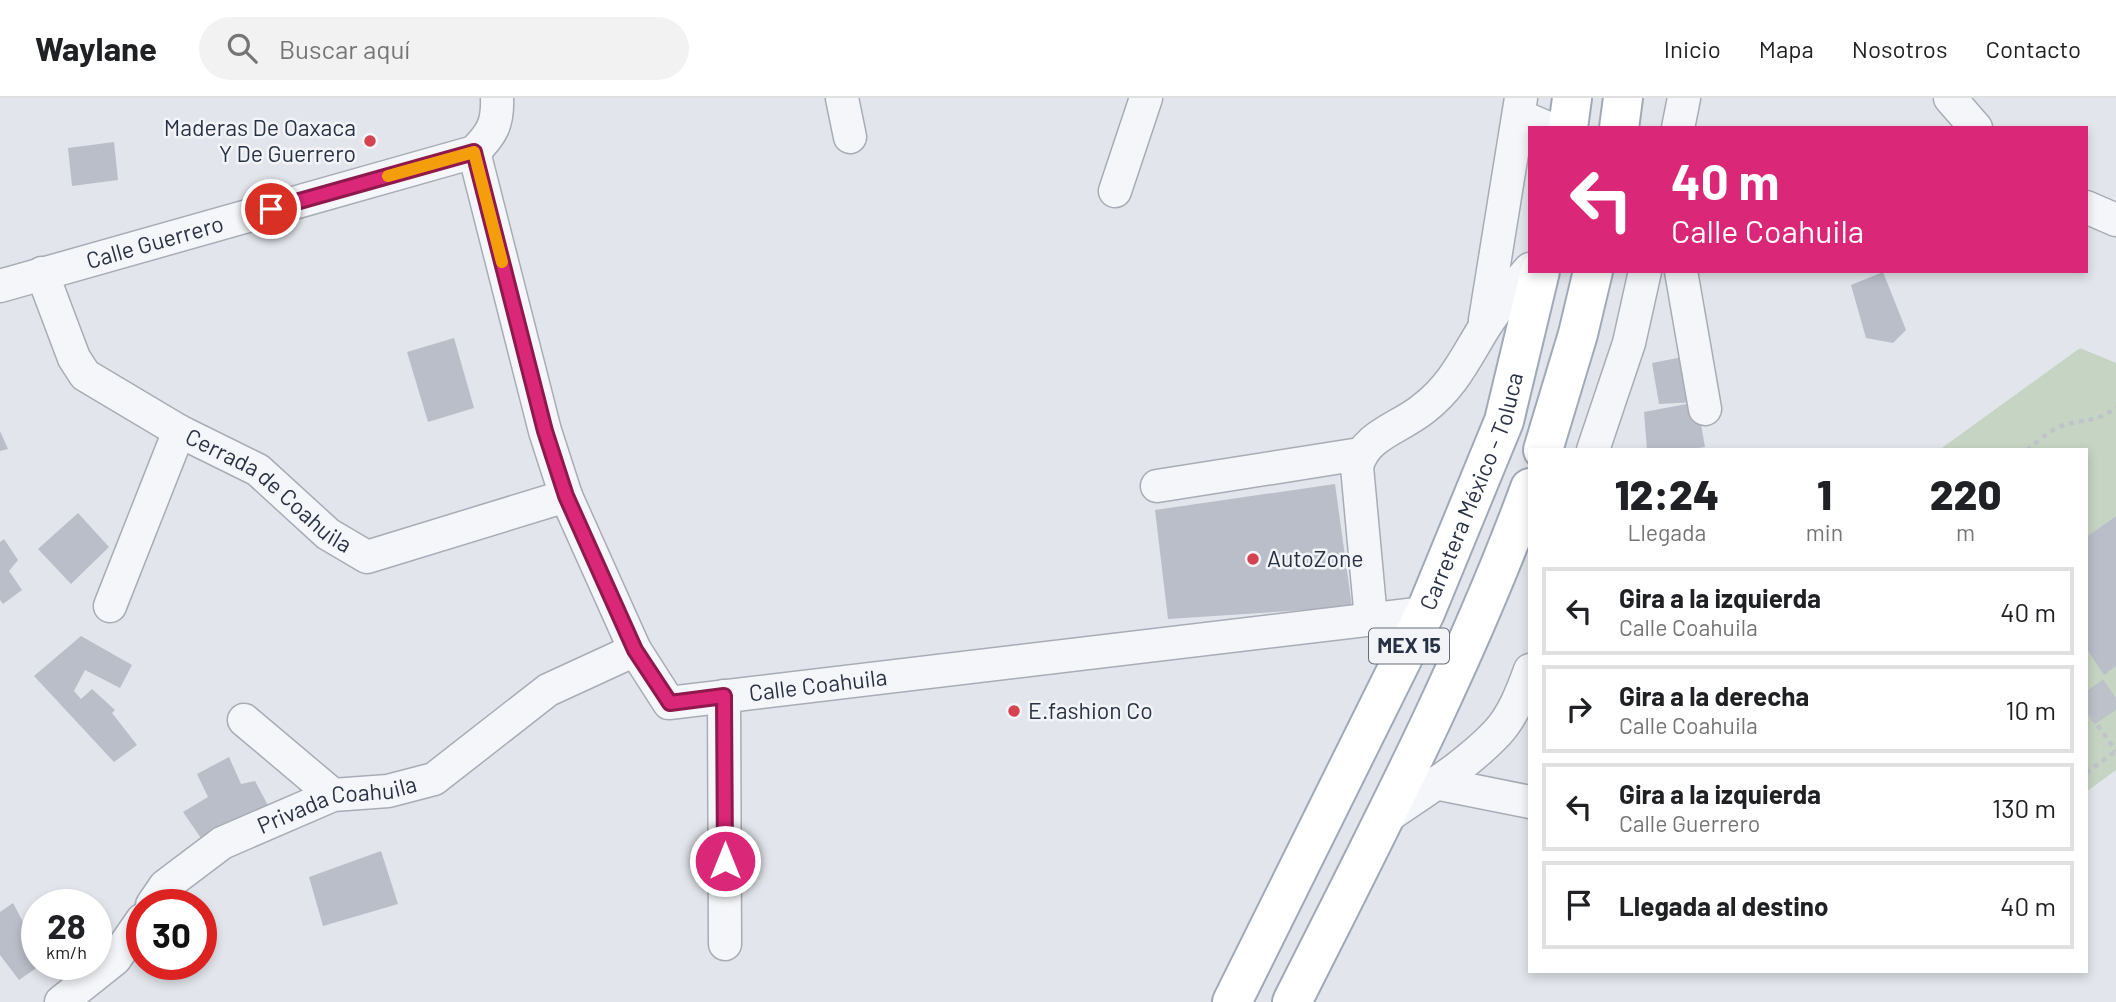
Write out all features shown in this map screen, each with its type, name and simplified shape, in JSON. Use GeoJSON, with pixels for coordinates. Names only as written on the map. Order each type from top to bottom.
{"type":"FeatureCollection","features":[{"type":"Feature","properties":{"kind":"main road"},"geometry":{"type":"LineString","coordinates":[[1568,126],[1572,98]]}},
{"type":"Feature","properties":{"kind":"main road"},"geometry":{"type":"LineString","coordinates":[[1619,126],[1623,98]]}},
{"type":"Feature","properties":{"kind":"main road","name":"Carretera México - Toluca"},"geometry":{"type":"LineString","coordinates":[[1232,1002],[1426,612],[1504,421],[1540,273]]}},
{"type":"Feature","properties":{"kind":"main road"},"geometry":{"type":"LineString","coordinates":[[1544,448],[1578,334],[1593,273]]}},
{"type":"Feature","properties":{"kind":"main road","name":"MEX 15"},"geometry":{"type":"LineString","coordinates":[[1292,1002],[1384,818],[1466,643],[1523,532],[1528,501]]}},
{"type":"Feature","properties":{"kind":"street"},"geometry":{"type":"LineString","coordinates":[[842,98],[850,137]]}},
{"type":"Feature","properties":{"kind":"street"},"geometry":{"type":"LineString","coordinates":[[1115,191],[1146,98]]}},
{"type":"Feature","properties":{"kind":"street"},"geometry":{"type":"LineString","coordinates":[[1678,126],[1684,98]]}},
{"type":"Feature","properties":{"kind":"street"},"geometry":{"type":"LineString","coordinates":[[1950,98],[1974,126]]}},
{"type":"Feature","properties":{"kind":"street"},"geometry":{"type":"LineString","coordinates":[[474,152],[491,135],[496,109]]}},
{"type":"Feature","properties":{"kind":"street"},"geometry":{"type":"LineString","coordinates":[[1484,328],[1530,114]]}},
{"type":"Feature","properties":{"kind":"street","name":"Calle Guerrero"},"geometry":{"type":"LineString","coordinates":[[0,286],[474,152]]}},
{"type":"Feature","properties":{"kind":"street","name":"Calle Coahuila"},"geometry":{"type":"LineString","coordinates":[[474,152],[545,431],[566,496],[635,650],[670,703],[1426,612]]}},
{"type":"Feature","properties":{"kind":"street"},"geometry":{"type":"LineString","coordinates":[[2088,208],[2116,220]]}},
{"type":"Feature","properties":{"kind":"street"},"geometry":{"type":"LineString","coordinates":[[1371,619],[1357,467],[1360,454],[1372,442],[1422,410],[1443,391],[1460,371],[1484,328],[1528,271]]}},
{"type":"Feature","properties":{"kind":"street","name":"Cerrada de Coahuila"},"geometry":{"type":"LineString","coordinates":[[42,273],[74,358],[85,375],[179,431],[258,470],[328,534],[367,557],[566,496]]}},
{"type":"Feature","properties":{"kind":"street"},"geometry":{"type":"LineString","coordinates":[[1594,448],[1629,343],[1645,273]]}},
{"type":"Feature","properties":{"kind":"street"},"geometry":{"type":"LineString","coordinates":[[1681,273],[1705,409]]}},
{"type":"Feature","properties":{"kind":"street"},"geometry":{"type":"LineString","coordinates":[[110,606],[179,431]]}},
{"type":"Feature","properties":{"kind":"street"},"geometry":{"type":"LineString","coordinates":[[1157,486],[1360,454]]}},
{"type":"Feature","properties":{"kind":"street","name":"Privada Coahuila"},"geometry":{"type":"LineString","coordinates":[[163,889],[222,842],[333,795],[388,790],[434,779],[548,690],[635,650]]}},
{"type":"Feature","properties":{"kind":"street"},"geometry":{"type":"LineString","coordinates":[[1384,818],[1471,757],[1499,731],[1527,688]]}},
{"type":"Feature","properties":{"kind":"street"},"geometry":{"type":"LineString","coordinates":[[724,696],[725,944]]}},
{"type":"Feature","properties":{"kind":"street"},"geometry":{"type":"LineString","coordinates":[[244,720],[333,795]]}},
{"type":"Feature","properties":{"kind":"street"},"geometry":{"type":"LineString","coordinates":[[1435,783],[1528,802]]}},
{"type":"Feature","properties":{"kind":"street"},"geometry":{"type":"LineString","coordinates":[[61,1002],[115,959],[126,943]]}},
{"type":"Feature","properties":{"kind":"path"},"geometry":{"type":"LineString","coordinates":[[2030,448],[2052,430],[2095,420],[2116,407]]}},
{"type":"Feature","properties":{"kind":"path"},"geometry":{"type":"LineString","coordinates":[[2088,712],[2116,751],[2088,772]]}},
{"type":"Feature","properties":{"kind":"green space"},"geometry":{"type":"Polygon","coordinates":[[[2080,348],[2116,363],[2116,516],[2088,536],[2088,448],[1942,448],[2080,348]]]}},
{"type":"Feature","properties":{"kind":"green space"},"geometry":{"type":"Polygon","coordinates":[[[2088,651],[2104,674],[2116,666],[2116,770],[2088,791],[2088,651]]]}},
{"type":"Feature","properties":{"kind":"building"},"geometry":{"type":"Polygon","coordinates":[[[114,142],[118,180],[72,186],[68,148],[114,142]]]}},
{"type":"Feature","properties":{"kind":"building"},"geometry":{"type":"Polygon","coordinates":[[[1883,273],[1906,330],[1893,343],[1866,338],[1851,285],[1883,273]]]}},
{"type":"Feature","properties":{"kind":"building"},"geometry":{"type":"Polygon","coordinates":[[[454,338],[474,408],[428,422],[407,352],[454,338]]]}},
{"type":"Feature","properties":{"kind":"building"},"geometry":{"type":"Polygon","coordinates":[[[1693,355],[1697,402],[1659,404],[1652,363],[1693,355]]]}},
{"type":"Feature","properties":{"kind":"building"},"geometry":{"type":"Polygon","coordinates":[[[1697,402],[1705,447],[1647,448],[1644,412],[1697,402]]]}},
{"type":"Feature","properties":{"kind":"building"},"geometry":{"type":"Polygon","coordinates":[[[0,431],[8,449],[0,451],[0,431]]]}},
{"type":"Feature","properties":{"kind":"building","name":"AutoZone"},"geometry":{"type":"Polygon","coordinates":[[[1335,484],[1352,607],[1168,619],[1155,510],[1335,484]]]}},
{"type":"Feature","properties":{"kind":"building"},"geometry":{"type":"Polygon","coordinates":[[[78,513],[109,547],[71,584],[38,549],[78,513]]]}},
{"type":"Feature","properties":{"kind":"building"},"geometry":{"type":"Polygon","coordinates":[[[2116,516],[2116,666],[2104,675],[2088,651],[2088,536],[2116,516]]]}},
{"type":"Feature","properties":{"kind":"building"},"geometry":{"type":"Polygon","coordinates":[[[4,539],[18,560],[9,571],[22,590],[3,604],[0,600],[0,542],[4,539]]]}},
{"type":"Feature","properties":{"kind":"building"},"geometry":{"type":"Polygon","coordinates":[[[81,636],[132,665],[120,688],[85,670],[74,691],[81,699],[92,689],[115,710],[112,713],[137,745],[114,762],[34,676],[81,636]]]}},
{"type":"Feature","properties":{"kind":"building"},"geometry":{"type":"Polygon","coordinates":[[[229,757],[241,784],[255,781],[271,811],[205,844],[183,812],[208,797],[197,774],[229,757]]]}},
{"type":"Feature","properties":{"kind":"building"},"geometry":{"type":"Polygon","coordinates":[[[381,851],[398,904],[323,926],[309,877],[381,851]]]}},
{"type":"Feature","properties":{"kind":"building"},"geometry":{"type":"Polygon","coordinates":[[[13,903],[21,918],[19,980],[0,955],[0,912],[13,903]]]}},
{"type":"Feature","properties":{"kind":"tunnel"},"geometry":{"type":"LineString","coordinates":[[2088,710],[2116,690]]}},
{"type":"Feature","properties":{"kind":"slow traffic"},"geometry":{"type":"LineString","coordinates":[[388,176],[474,152],[502,262]]}},
{"type":"Feature","properties":{"kind":"place","name":"Maderas De Oaxaca Y De Guerrero"},"geometry":{"type":"Point","coordinates":[370,141]}},
{"type":"Feature","properties":{"kind":"place","name":"AutoZone"},"geometry":{"type":"Point","coordinates":[1253,559]}},
{"type":"Feature","properties":{"kind":"place","name":"E.fashion Co"},"geometry":{"type":"Point","coordinates":[1014,711]}},
{"type":"Feature","properties":{"kind":"route"},"geometry":{"type":"LineString","coordinates":[[271,209],[474,152],[545,431],[566,496],[635,650],[670,703],[724,696],[725,861]]}}]}
